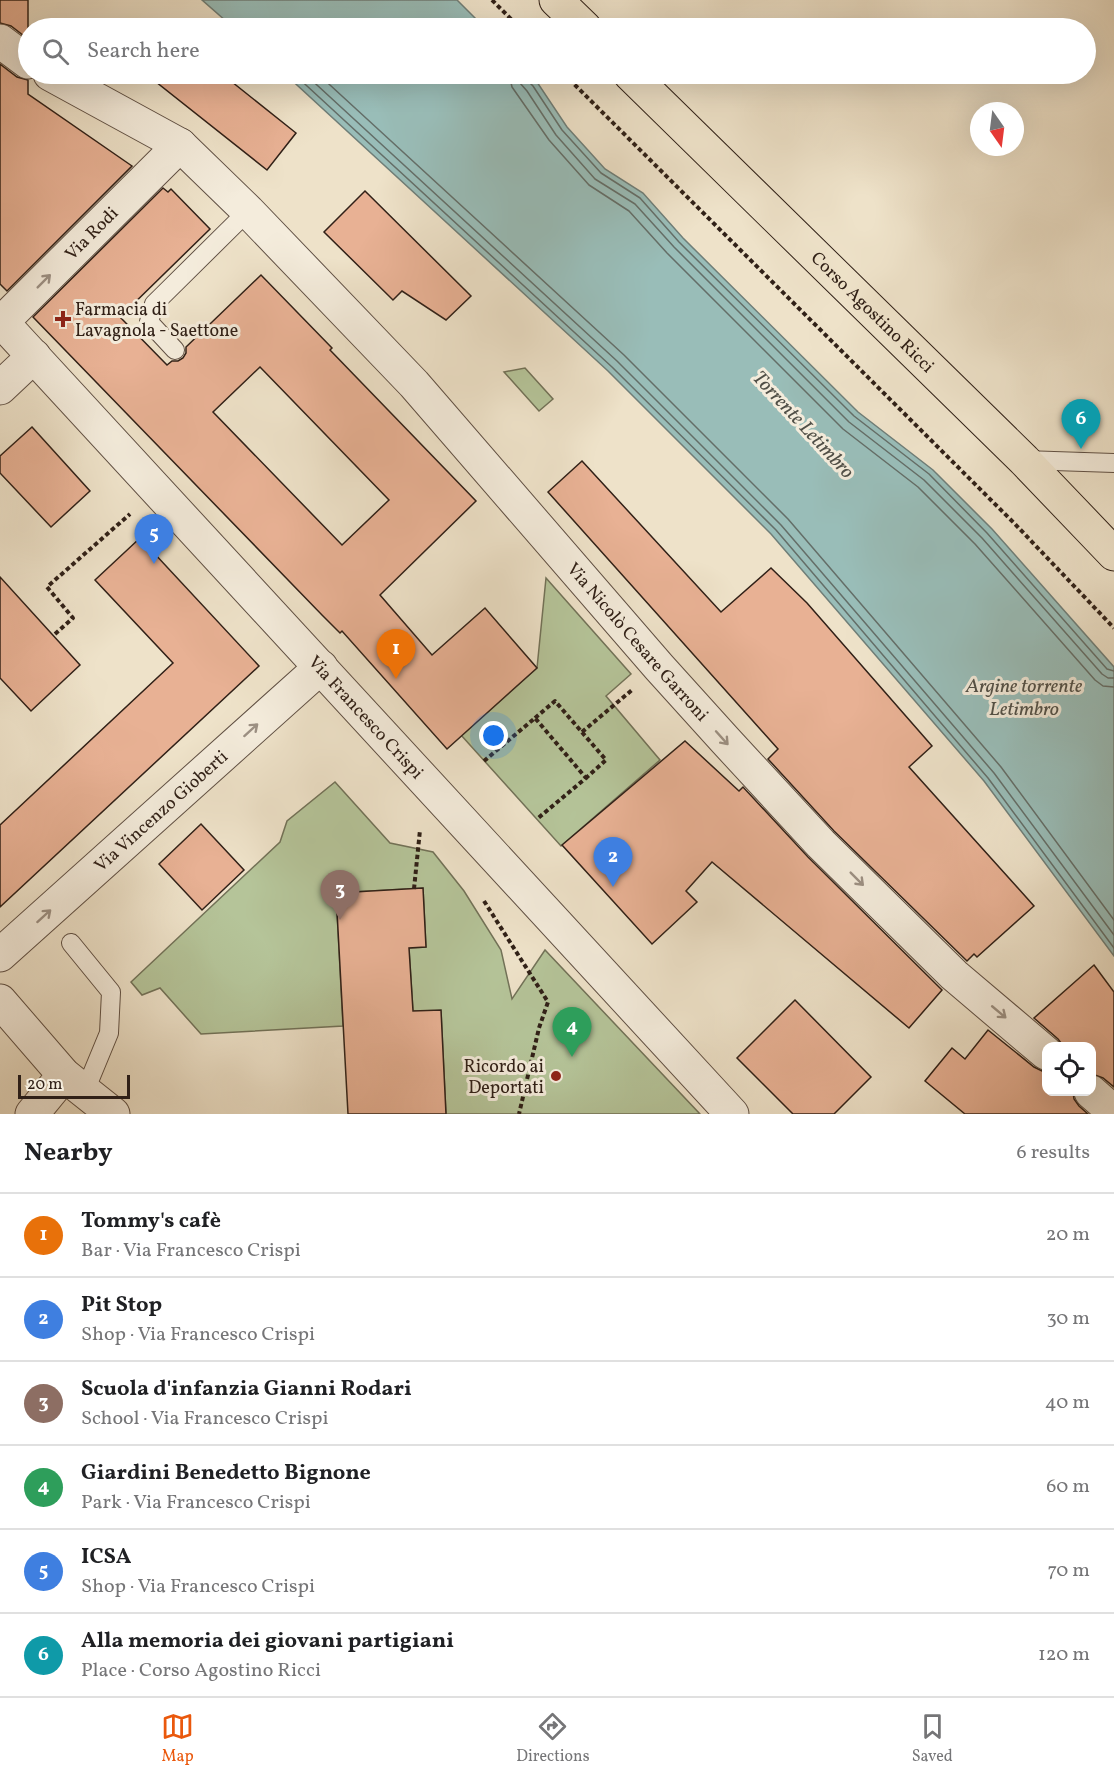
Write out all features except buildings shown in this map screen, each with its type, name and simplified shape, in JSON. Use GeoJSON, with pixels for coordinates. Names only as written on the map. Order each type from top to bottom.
{"type":"FeatureCollection","features":[{"type":"Feature","properties":{"kind":"main road"},"geometry":{"type":"LineString","coordinates":[[556,0],[575,18]]}},
{"type":"Feature","properties":{"kind":"main road","name":"Corso Agostino Ricci"},"geometry":{"type":"LineString","coordinates":[[640,84],[1024,460],[1114,554]]}},
{"type":"Feature","properties":{"kind":"street"},"geometry":{"type":"LineString","coordinates":[[0,42],[18,55]]}},
{"type":"Feature","properties":{"kind":"street","name":"Via Nicolò Cesare Garroni"},"geometry":{"type":"LineString","coordinates":[[68,84],[180,145],[248,211],[414,384],[659,667],[830,852],[954,975],[1042,1049]]}},
{"type":"Feature","properties":{"kind":"street","name":"Via Rodi"},"geometry":{"type":"LineString","coordinates":[[1,321],[180,145]]}},
{"type":"Feature","properties":{"kind":"street","name":"Via Francesco Crispi"},"geometry":{"type":"LineString","coordinates":[[1,321],[732,1114]]}},
{"type":"Feature","properties":{"kind":"street"},"geometry":{"type":"LineString","coordinates":[[0,388],[34,356]]}},
{"type":"Feature","properties":{"kind":"street","name":"Via Vincenzo Gioberti"},"geometry":{"type":"LineString","coordinates":[[0,955],[321,667]]}},
{"type":"Feature","properties":{"kind":"street"},"geometry":{"type":"LineString","coordinates":[[0,1002],[74,1083],[113,1114]]}},
{"type":"Feature","properties":{"kind":"street"},"geometry":{"type":"LineString","coordinates":[[32,1114],[74,1083]]}},
{"type":"Feature","properties":{"kind":"street"},"geometry":{"type":"LineString","coordinates":[[1096,1096],[1114,1112]]}},
{"type":"Feature","properties":{"kind":"lane"},"geometry":{"type":"LineString","coordinates":[[175,350],[149,322],[153,304],[248,211]]}},
{"type":"Feature","properties":{"kind":"lane"},"geometry":{"type":"LineString","coordinates":[[1024,460],[1114,463]]}},
{"type":"Feature","properties":{"kind":"lane"},"geometry":{"type":"LineString","coordinates":[[71,943],[111,992],[109,1033],[74,1083]]}},
{"type":"Feature","properties":{"kind":"path"},"geometry":{"type":"LineString","coordinates":[[492,0],[510,18]]}},
{"type":"Feature","properties":{"kind":"path"},"geometry":{"type":"LineString","coordinates":[[574,84],[973,482],[1114,628]]}},
{"type":"Feature","properties":{"kind":"path"},"geometry":{"type":"LineString","coordinates":[[55,634],[73,618],[47,588],[157,489]]}},
{"type":"Feature","properties":{"kind":"path"},"geometry":{"type":"LineString","coordinates":[[582,732],[659,667]]}},
{"type":"Feature","properties":{"kind":"path"},"geometry":{"type":"LineString","coordinates":[[484,761],[555,701],[606,760],[537,819]]}},
{"type":"Feature","properties":{"kind":"path"},"geometry":{"type":"LineString","coordinates":[[535,718],[586,778]]}},
{"type":"Feature","properties":{"kind":"path"},"geometry":{"type":"LineString","coordinates":[[414,889],[418,849]]}},
{"type":"Feature","properties":{"kind":"path"},"geometry":{"type":"LineString","coordinates":[[478,893],[548,1002],[539,1028],[519,1114]]}},
{"type":"Feature","properties":{"kind":"green space"},"geometry":{"type":"Polygon","coordinates":[[[525,368],[553,399],[539,411],[504,372],[525,368]]]}},
{"type":"Feature","properties":{"kind":"green space"},"geometry":{"type":"Polygon","coordinates":[[[546,578],[631,674],[606,696],[660,760],[561,846],[461,735],[537,668],[546,578]]]}},
{"type":"Feature","properties":{"kind":"green space"},"geometry":{"type":"Polygon","coordinates":[[[335,782],[390,843],[433,852],[464,891],[501,950],[512,999],[545,950],[700,1114],[446,1114],[441,1011],[413,1011],[409,948],[426,947],[423,888],[336,893],[343,1026],[201,1034],[160,988],[142,995],[131,982],[280,842],[287,821],[335,782]]]}},
{"type":"Feature","properties":{"kind":"water"},"geometry":{"type":"Polygon","coordinates":[[[202,0],[457,0],[475,18],[223,18],[202,0]]]}},
{"type":"Feature","properties":{"kind":"water","name":"Argine torrente Letimbro"},"geometry":{"type":"Polygon","coordinates":[[[296,84],[538,84],[567,127],[605,169],[643,193],[683,238],[858,412],[933,470],[992,529],[1114,667],[1114,956],[984,781],[771,534],[608,371],[296,84]]]}},
{"type":"Feature","properties":{"kind":"place","name":"Farmacia di Lavagnola - Saettone"},"geometry":{"type":"Point","coordinates":[63,319]}},
{"type":"Feature","properties":{"kind":"place","name":"Alla memoria dei giovani partigiani"},"geometry":{"type":"Point","coordinates":[1081,449]}},
{"type":"Feature","properties":{"kind":"place","name":"ICSA"},"geometry":{"type":"Point","coordinates":[154,564]}},
{"type":"Feature","properties":{"kind":"place","name":"Tommy's cafè"},"geometry":{"type":"Point","coordinates":[396,679]}},
{"type":"Feature","properties":{"kind":"place","name":"Pit Stop"},"geometry":{"type":"Point","coordinates":[613,887]}},
{"type":"Feature","properties":{"kind":"place","name":"Scuola d'infanzia Gianni Rodari"},"geometry":{"type":"Point","coordinates":[340,920]}},
{"type":"Feature","properties":{"kind":"place","name":"Giardini Benedetto Bignone"},"geometry":{"type":"Point","coordinates":[572,1057]}},
{"type":"Feature","properties":{"kind":"place","name":"Ricordo ai Deportati"},"geometry":{"type":"Point","coordinates":[556,1076]}},
{"type":"Feature","properties":{"kind":"water label","name":"Torrente Letimbro"},"geometry":{"type":"Point","coordinates":[804,424]}}]}
